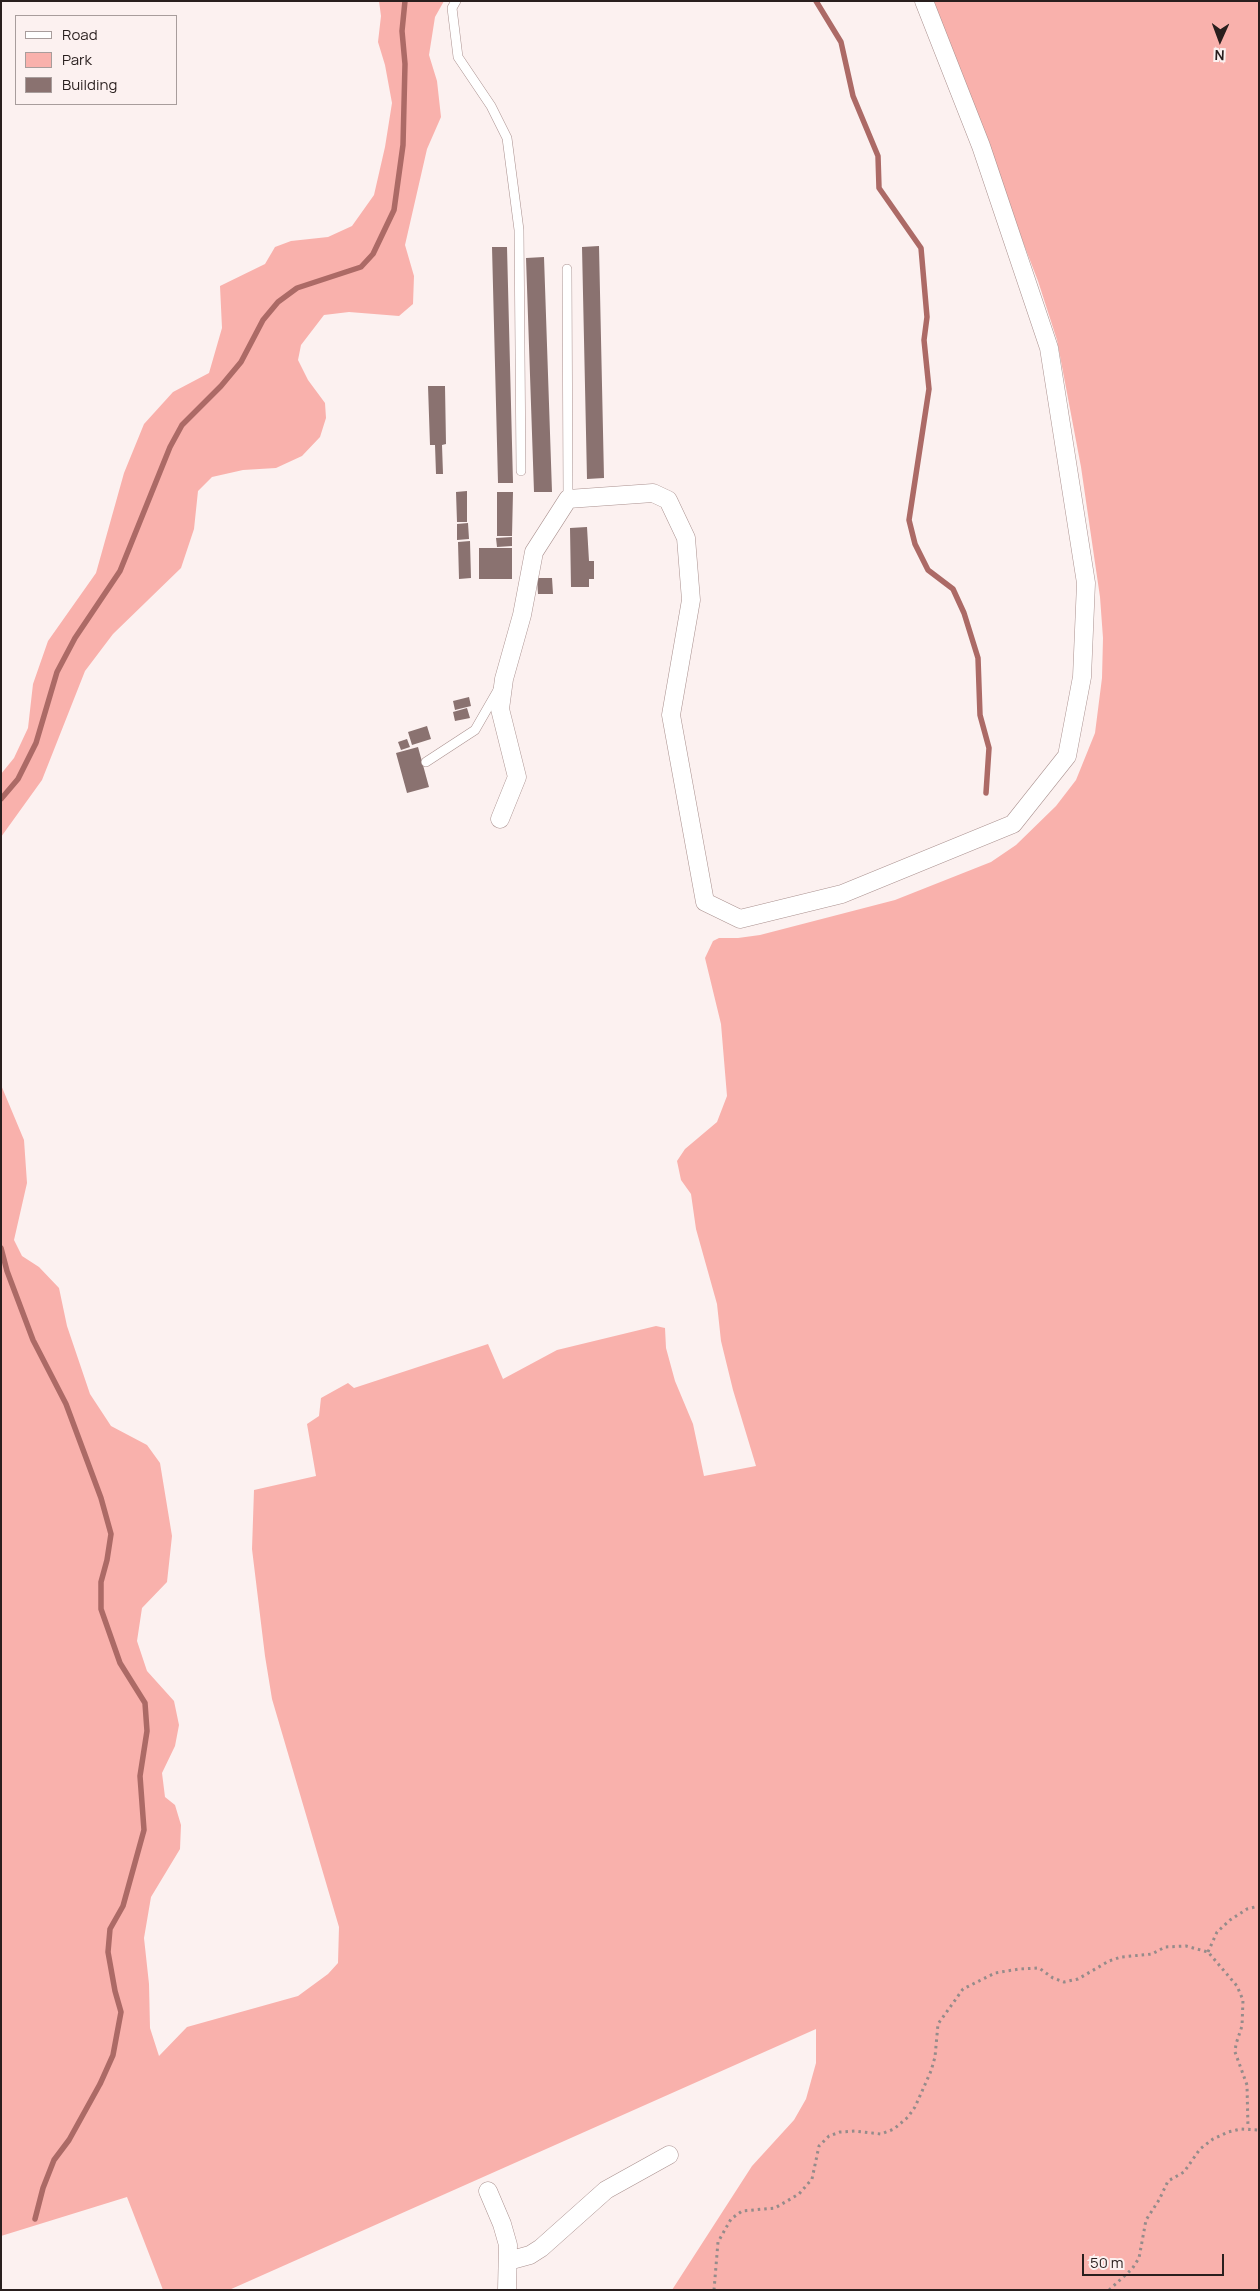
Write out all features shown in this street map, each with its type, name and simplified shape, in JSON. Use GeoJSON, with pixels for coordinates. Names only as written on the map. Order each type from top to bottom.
{"type":"FeatureCollection","features":[{"type":"Feature","properties":{"kind":"street"},"geometry":{"type":"LineString","coordinates":[[500,820],[517,776],[500,709],[504,679],[522,615],[534,552],[568,499],[653,493],[668,500],[686,538],[691,600],[671,715],[705,902],[740,919],[842,894],[1013,824],[1067,756],[1082,677],[1086,583],[1049,348],[981,146],[924,1]]}},
{"type":"Feature","properties":{"kind":"street"},"geometry":{"type":"LineString","coordinates":[[508,2261],[530,2254],[541,2248],[606,2190],[669,2155]]}},
{"type":"Feature","properties":{"kind":"street"},"geometry":{"type":"LineString","coordinates":[[488,2191],[505,2234],[508,2261],[507,2290]]}},
{"type":"Feature","properties":{"kind":"lane"},"geometry":{"type":"LineString","coordinates":[[456,1],[452,8],[458,57],[491,106],[507,138],[519,230],[521,471]]}},
{"type":"Feature","properties":{"kind":"lane"},"geometry":{"type":"LineString","coordinates":[[566,269],[568,499]]}},
{"type":"Feature","properties":{"kind":"lane"},"geometry":{"type":"LineString","coordinates":[[426,762],[475,730],[504,679]]}},
{"type":"Feature","properties":{"kind":"path"},"geometry":{"type":"LineString","coordinates":[[1208,1952],[1217,1932],[1230,1920],[1247,1909],[1259,1906]]}},
{"type":"Feature","properties":{"kind":"path"},"geometry":{"type":"LineString","coordinates":[[714,2290],[718,2242],[724,2230],[738,2212],[775,2208],[800,2194],[812,2179],[819,2146],[828,2136],[840,2132],[855,2131],[881,2134],[894,2129],[908,2117],[931,2072],[935,2058],[938,2024],[959,1993],[971,1984],[995,1973],[1039,1968],[1059,1981],[1070,1981],[1109,1961],[1121,1957],[1152,1954],[1170,1946],[1196,1948],[1208,1952],[1237,1986],[1243,2000],[1242,2026],[1235,2052],[1247,2085],[1248,2128]]}},
{"type":"Feature","properties":{"kind":"path"},"geometry":{"type":"LineString","coordinates":[[1109,2290],[1132,2269],[1139,2258],[1146,2220],[1168,2181],[1184,2172],[1200,2149],[1213,2139],[1228,2132],[1248,2128],[1259,2130]]}},
{"type":"Feature","properties":{"kind":"green space"},"geometry":{"type":"Polygon","coordinates":[[[379,1],[444,1],[435,17],[429,55],[437,81],[441,117],[427,149],[405,245],[414,276],[413,304],[399,316],[349,312],[324,315],[301,345],[298,360],[308,380],[325,403],[326,418],[320,437],[302,456],[276,468],[243,470],[212,477],[198,491],[194,529],[181,568],[113,634],[85,671],[42,780],[1,837],[1,774],[14,758],[28,728],[33,684],[48,641],[96,573],[124,473],[144,424],[173,392],[209,373],[222,328],[220,286],[265,264],[275,247],[291,241],[328,237],[352,226],[374,195],[385,147],[392,103],[385,65],[378,42],[381,16],[379,1]]]}},
{"type":"Feature","properties":{"kind":"green space"},"geometry":{"type":"Polygon","coordinates":[[[930,1],[1259,1],[1259,2290],[672,2290],[752,2166],[794,2120],[806,2099],[816,2063],[816,2029],[229,2290],[163,2290],[127,2197],[1,2236],[1,1085],[24,1140],[27,1183],[14,1240],[22,1256],[39,1267],[59,1288],[67,1326],[90,1394],[111,1426],[147,1445],[160,1463],[172,1536],[167,1582],[142,1608],[137,1641],[147,1671],[174,1701],[179,1725],[175,1746],[162,1773],[165,1797],[175,1805],[181,1825],[180,1849],[151,1897],[144,1938],[149,1984],[150,2028],[159,2056],[187,2027],[298,1996],[328,1974],[338,1963],[339,1927],[272,1699],[252,1549],[254,1490],[316,1476],[307,1424],[319,1416],[321,1398],[348,1383],[354,1388],[488,1344],[503,1379],[557,1350],[656,1326],[665,1328],[666,1348],[675,1381],[693,1424],[704,1476],[756,1466],[733,1390],[721,1341],[717,1304],[696,1229],[691,1194],[681,1180],[677,1161],[685,1149],[717,1122],[727,1096],[721,1024],[705,958],[713,941],[719,938],[760,935],[895,900],[991,862],[1016,845],[1056,806],[1076,780],[1095,733],[1102,678],[1103,638],[1100,597],[1081,467],[1057,340],[1038,281],[930,1]]]}},
{"type":"Feature","properties":{"kind":"building"},"geometry":{"type":"Polygon","coordinates":[[[599,246],[604,478],[587,479],[582,247],[599,246]]]}},
{"type":"Feature","properties":{"kind":"building"},"geometry":{"type":"Polygon","coordinates":[[[492,247],[507,247],[513,483],[498,483],[492,247]]]}},
{"type":"Feature","properties":{"kind":"building"},"geometry":{"type":"Polygon","coordinates":[[[544,257],[552,492],[534,492],[526,258],[544,257]]]}},
{"type":"Feature","properties":{"kind":"building"},"geometry":{"type":"Polygon","coordinates":[[[428,386],[445,386],[446,444],[442,445],[443,474],[436,474],[435,445],[430,445],[428,386]]]}},
{"type":"Feature","properties":{"kind":"building"},"geometry":{"type":"Polygon","coordinates":[[[467,491],[467,522],[457,522],[456,492],[467,491]]]}},
{"type":"Feature","properties":{"kind":"building"},"geometry":{"type":"Polygon","coordinates":[[[497,492],[513,492],[512,536],[497,536],[497,492]]]}},
{"type":"Feature","properties":{"kind":"building"},"geometry":{"type":"Polygon","coordinates":[[[468,523],[469,539],[457,540],[457,524],[468,523]]]}},
{"type":"Feature","properties":{"kind":"building"},"geometry":{"type":"Polygon","coordinates":[[[587,527],[589,561],[594,561],[594,579],[589,579],[589,587],[571,587],[570,528],[587,527]]]}},
{"type":"Feature","properties":{"kind":"building"},"geometry":{"type":"Polygon","coordinates":[[[512,537],[512,546],[497,547],[496,538],[512,537]]]}},
{"type":"Feature","properties":{"kind":"building"},"geometry":{"type":"Polygon","coordinates":[[[470,541],[471,578],[459,579],[458,542],[470,541]]]}},
{"type":"Feature","properties":{"kind":"building"},"geometry":{"type":"Polygon","coordinates":[[[479,548],[512,548],[512,579],[479,579],[479,548]]]}},
{"type":"Feature","properties":{"kind":"building"},"geometry":{"type":"Polygon","coordinates":[[[537,578],[552,578],[553,594],[538,594],[537,578]]]}},
{"type":"Feature","properties":{"kind":"building"},"geometry":{"type":"Polygon","coordinates":[[[469,697],[471,706],[455,710],[453,701],[469,697]]]}},
{"type":"Feature","properties":{"kind":"building"},"geometry":{"type":"Polygon","coordinates":[[[467,708],[470,718],[455,721],[453,712],[467,708]]]}},
{"type":"Feature","properties":{"kind":"building"},"geometry":{"type":"Polygon","coordinates":[[[427,726],[431,739],[412,745],[408,732],[427,726]]]}},
{"type":"Feature","properties":{"kind":"building"},"geometry":{"type":"Polygon","coordinates":[[[407,739],[410,747],[401,750],[398,742],[407,739]]]}},
{"type":"Feature","properties":{"kind":"building"},"geometry":{"type":"Polygon","coordinates":[[[418,747],[429,787],[407,793],[396,753],[418,747]]]}},
{"type":"Feature","properties":{"kind":"waterway"},"geometry":{"type":"LineString","coordinates":[[1,799],[18,779],[36,743],[57,672],[75,638],[120,571],[170,447],[182,425],[221,386],[241,362],[263,320],[278,302],[297,288],[361,267],[373,254],[394,210],[403,145],[405,64],[402,31],[405,1]]}},
{"type":"Feature","properties":{"kind":"waterway"},"geometry":{"type":"LineString","coordinates":[[816,1],[841,42],[853,96],[878,156],[879,188],[921,248],[927,317],[924,340],[929,389],[909,520],[915,544],[928,570],[953,589],[964,613],[978,658],[980,715],[989,748],[986,793]]}},
{"type":"Feature","properties":{"kind":"waterway"},"geometry":{"type":"LineString","coordinates":[[1,1248],[7,1271],[33,1340],[66,1404],[101,1498],[111,1534],[101,1582],[101,1609],[120,1663],[145,1703],[147,1731],[140,1776],[144,1830],[123,1906],[110,1929],[108,1952],[121,2012],[113,2055],[100,2084],[69,2140],[54,2160],[43,2188],[35,2219]]}}]}
